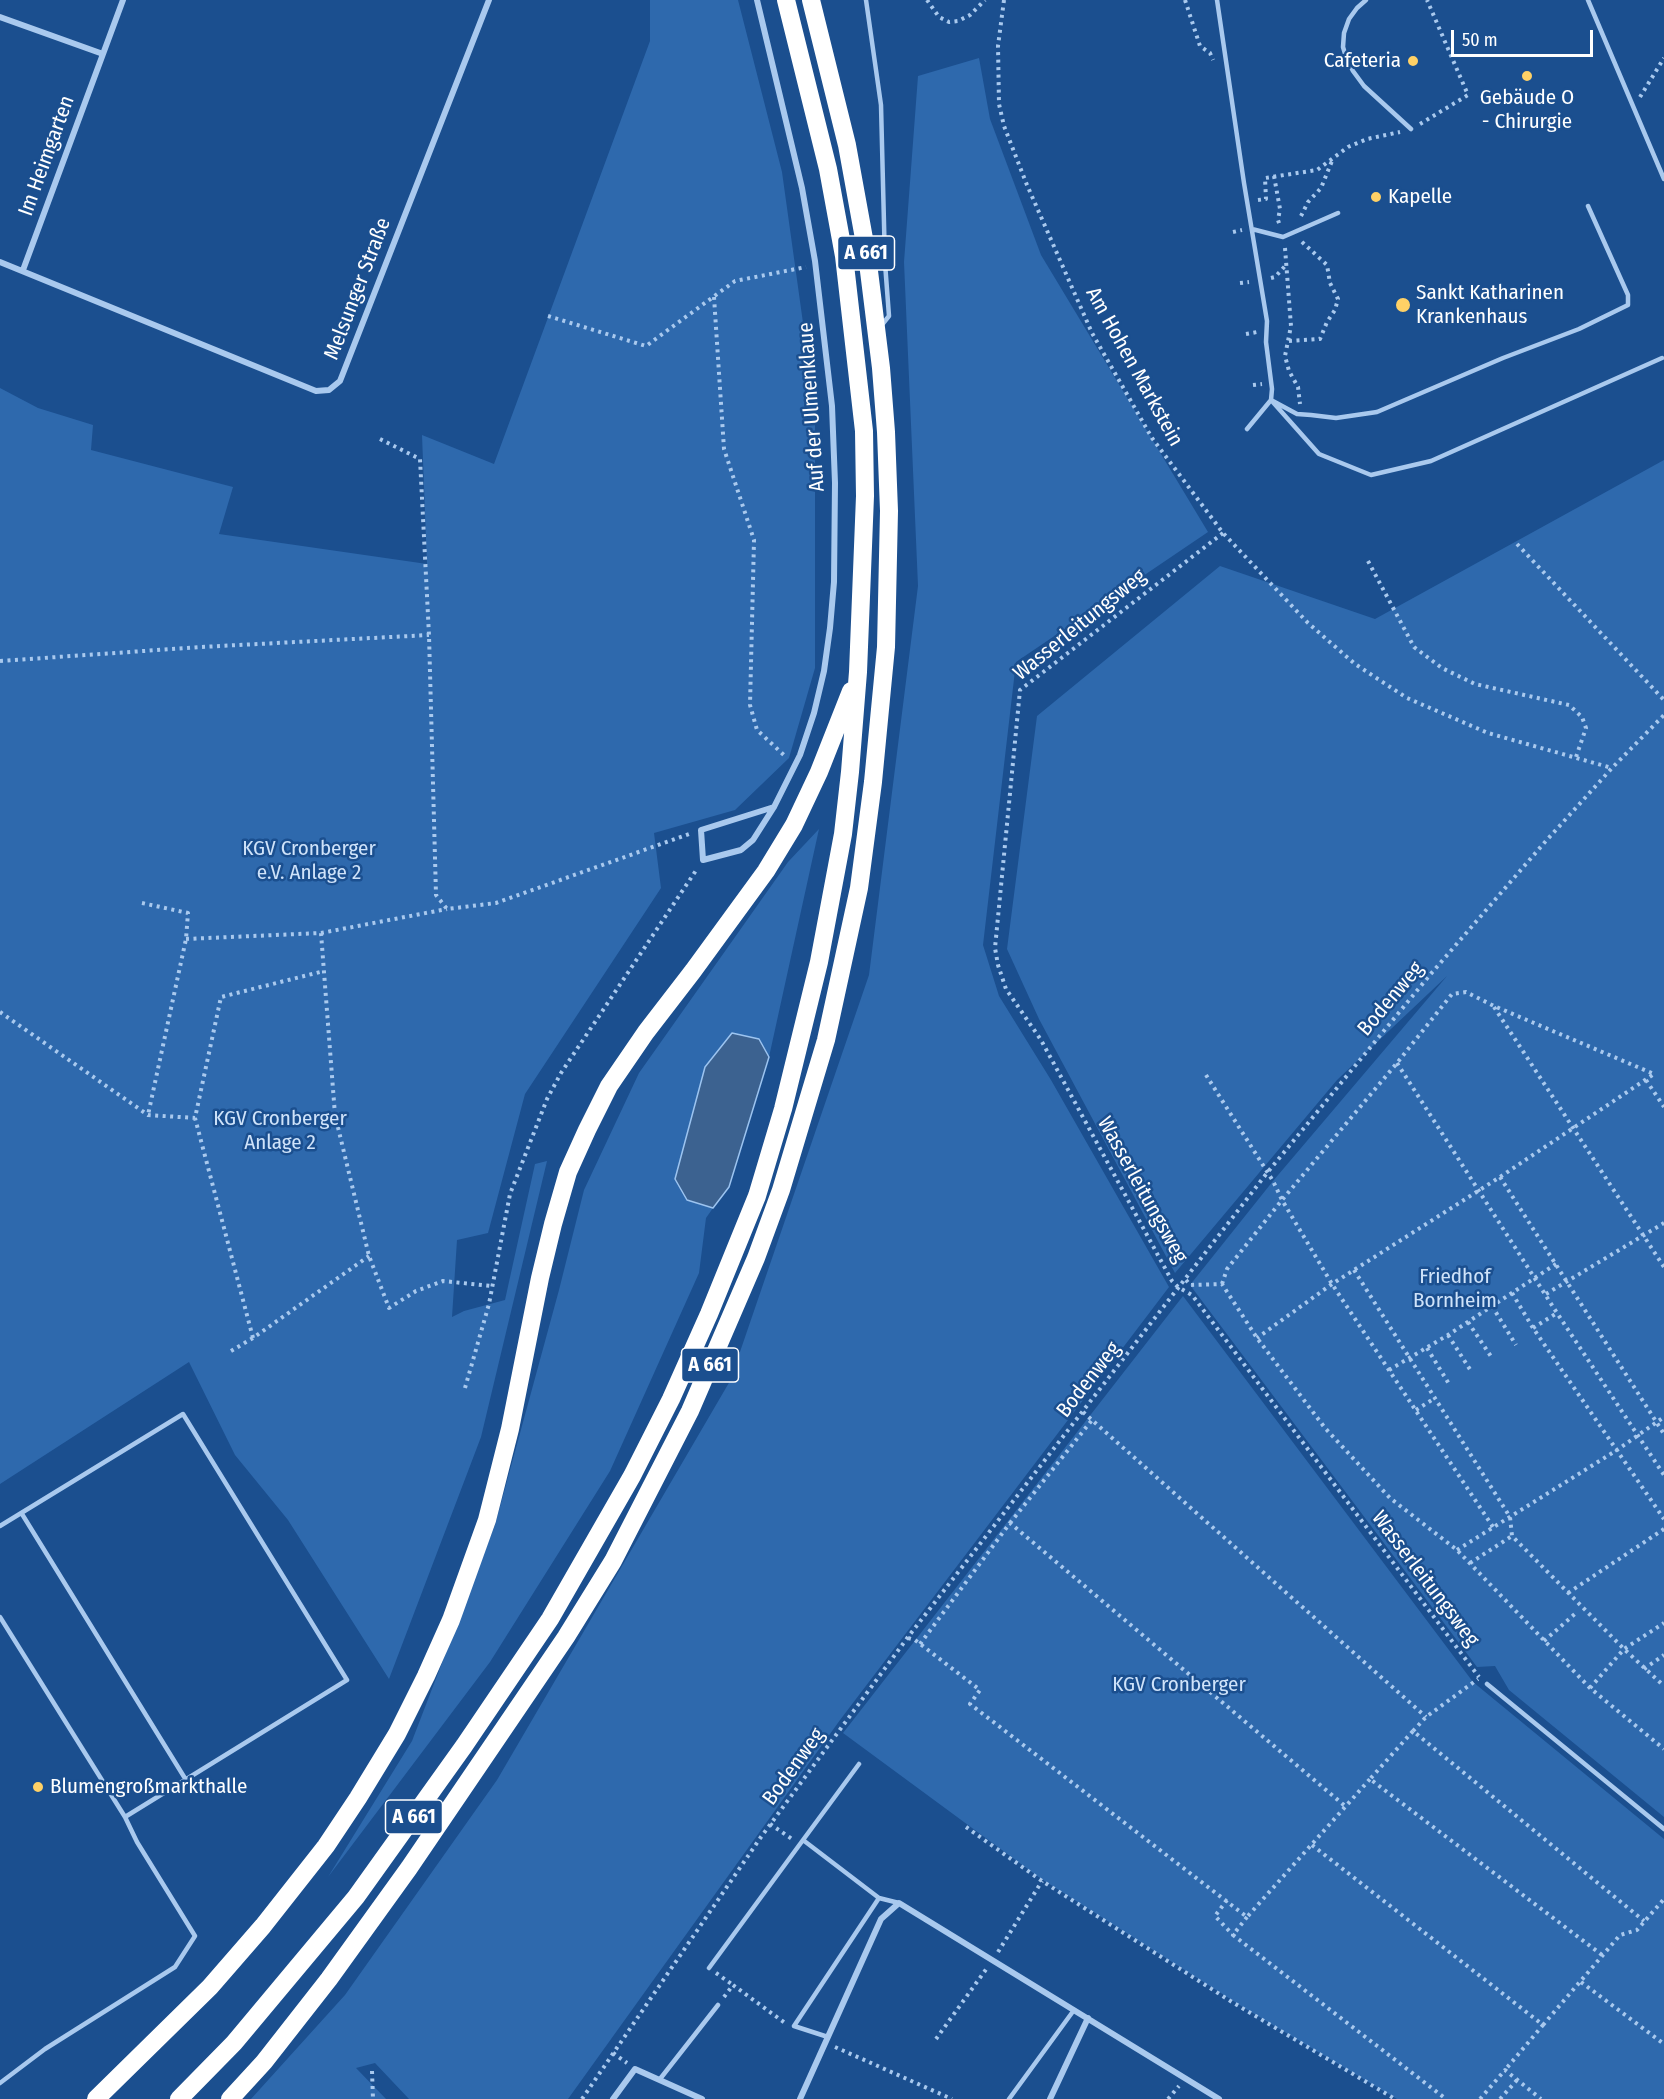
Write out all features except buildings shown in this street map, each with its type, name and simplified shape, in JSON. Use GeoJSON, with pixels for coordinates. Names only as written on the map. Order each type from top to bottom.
{"type":"FeatureCollection","features":[{"type":"Feature","properties":{"kind":"highway","name":"A 661"},"geometry":{"type":"LineString","coordinates":[[179,2099],[234,2043],[356,1897],[464,1746],[550,1618],[632,1476],[671,1398],[709,1314],[753,1206],[783,1109],[819,962],[834,887],[850,772],[858,672],[865,496],[864,432],[844,256],[828,169],[786,0]]}},
{"type":"Feature","properties":{"kind":"highway","name":"A 661"},"geometry":{"type":"LineString","coordinates":[[230,2099],[264,2062],[329,1979],[409,1868],[553,1656],[613,1561],[690,1412],[731,1319],[781,1190],[826,1040],[859,888],[881,710],[889,577],[889,511],[886,432],[867,255],[847,145],[811,0]]}},
{"type":"Feature","properties":{"kind":"highway"},"geometry":{"type":"LineString","coordinates":[[96,2099],[210,1987],[275,1911],[326,1846],[397,1734],[451,1620],[487,1520],[510,1429],[540,1278],[568,1172],[577,1151],[609,1086],[646,1032],[766,871],[794,825],[819,772],[858,672]]}},
{"type":"Feature","properties":{"kind":"street","name":"Im Heimgarten"},"geometry":{"type":"LineString","coordinates":[[23,270],[123,0]]}},
{"type":"Feature","properties":{"kind":"street","name":"Melsunger Straße"},"geometry":{"type":"LineString","coordinates":[[0,262],[316,391],[329,390],[340,381],[489,0]]}},
{"type":"Feature","properties":{"kind":"street","name":"Auf der Ulmenklaue"},"geometry":{"type":"LineString","coordinates":[[703,860],[741,850],[753,840],[774,807],[795,766],[814,713],[824,671],[834,582],[835,483],[832,406],[816,266],[802,188],[757,0]]}},
{"type":"Feature","properties":{"kind":"street"},"geometry":{"type":"LineString","coordinates":[[0,17],[103,54]]}},
{"type":"Feature","properties":{"kind":"street"},"geometry":{"type":"LineString","coordinates":[[703,860],[701,830],[774,807]]}},
{"type":"Feature","properties":{"kind":"street"},"geometry":{"type":"LineString","coordinates":[[800,2099],[881,1919],[899,1903],[1220,2099]]}},
{"type":"Feature","properties":{"kind":"street"},"geometry":{"type":"LineString","coordinates":[[1050,2099],[1088,2018]]}},
{"type":"Feature","properties":{"kind":"street"},"geometry":{"type":"LineString","coordinates":[[613,2099],[635,2069],[702,2099]]}},
{"type":"Feature","properties":{"kind":"lane"},"geometry":{"type":"LineString","coordinates":[[866,0],[881,105],[885,263],[889,316],[876,333]]}},
{"type":"Feature","properties":{"kind":"lane"},"geometry":{"type":"LineString","coordinates":[[1217,0],[1268,321],[1266,342],[1272,389],[1271,400],[1246,429]]}},
{"type":"Feature","properties":{"kind":"lane"},"geometry":{"type":"LineString","coordinates":[[1366,0],[1349,19],[1344,33],[1343,47],[1346,57],[1364,86],[1411,129]]}},
{"type":"Feature","properties":{"kind":"lane"},"geometry":{"type":"LineString","coordinates":[[1588,0],[1664,179]]}},
{"type":"Feature","properties":{"kind":"lane"},"geometry":{"type":"LineString","coordinates":[[1271,400],[1297,414],[1336,418],[1377,412],[1628,306],[1628,295],[1588,206]]}},
{"type":"Feature","properties":{"kind":"lane"},"geometry":{"type":"LineString","coordinates":[[1252,229],[1283,237],[1338,213]]}},
{"type":"Feature","properties":{"kind":"lane"},"geometry":{"type":"LineString","coordinates":[[1271,400],[1319,454],[1371,474],[1431,461],[1662,358]]}},
{"type":"Feature","properties":{"kind":"lane"},"geometry":{"type":"LineString","coordinates":[[0,1527],[183,1414],[347,1680],[125,1817]]}},
{"type":"Feature","properties":{"kind":"lane"},"geometry":{"type":"LineString","coordinates":[[22,1514],[186,1780]]}},
{"type":"Feature","properties":{"kind":"lane"},"geometry":{"type":"LineString","coordinates":[[0,1617],[125,1817],[137,1842],[195,1936],[175,1967],[45,2049],[0,2083]]}},
{"type":"Feature","properties":{"kind":"lane"},"geometry":{"type":"LineString","coordinates":[[1487,1684],[1664,1829]]}},
{"type":"Feature","properties":{"kind":"lane"},"geometry":{"type":"LineString","coordinates":[[709,1968],[859,1764]]}},
{"type":"Feature","properties":{"kind":"lane"},"geometry":{"type":"LineString","coordinates":[[803,1840],[879,1898],[899,1903]]}},
{"type":"Feature","properties":{"kind":"lane"},"geometry":{"type":"LineString","coordinates":[[827,2040],[794,2026],[879,1898]]}},
{"type":"Feature","properties":{"kind":"lane"},"geometry":{"type":"LineString","coordinates":[[660,2079],[718,2005]]}},
{"type":"Feature","properties":{"kind":"lane"},"geometry":{"type":"LineString","coordinates":[[1010,2099],[1074,2010]]}},
{"type":"Feature","properties":{"kind":"path"},"geometry":{"type":"LineString","coordinates":[[927,0],[939,17],[949,22],[958,21],[970,15],[985,0]]}},
{"type":"Feature","properties":{"kind":"path","name":"Am Hohen Markstein"},"geometry":{"type":"LineString","coordinates":[[1004,0],[998,46],[999,104],[1027,184],[1092,333],[1152,438],[1223,533],[1308,623],[1355,664],[1407,699],[1488,733],[1612,768]]}},
{"type":"Feature","properties":{"kind":"path"},"geometry":{"type":"LineString","coordinates":[[1185,0],[1200,46],[1210,53],[1216,69]]}},
{"type":"Feature","properties":{"kind":"path"},"geometry":{"type":"LineString","coordinates":[[1244,179],[1317,170],[1340,151],[1367,139],[1411,129],[1468,94],[1427,0]]}},
{"type":"Feature","properties":{"kind":"path"},"geometry":{"type":"LineString","coordinates":[[1632,104],[1644,92],[1664,58]]}},
{"type":"Feature","properties":{"kind":"path"},"geometry":{"type":"LineString","coordinates":[[1283,237],[1321,188],[1329,173],[1333,158]]}},
{"type":"Feature","properties":{"kind":"path"},"geometry":{"type":"LineString","coordinates":[[1274,176],[1280,209],[1278,220],[1283,237],[1291,326],[1285,356],[1289,371],[1298,387],[1300,404],[1297,414]]}},
{"type":"Feature","properties":{"kind":"path"},"geometry":{"type":"LineString","coordinates":[[1254,178],[1257,200],[1266,199],[1264,178]]}},
{"type":"Feature","properties":{"kind":"path"},"geometry":{"type":"LineString","coordinates":[[1283,237],[1303,242],[1323,261],[1338,299],[1320,339],[1289,341]]}},
{"type":"Feature","properties":{"kind":"path"},"geometry":{"type":"LineString","coordinates":[[548,316],[646,346],[735,281],[816,266]]}},
{"type":"Feature","properties":{"kind":"path"},"geometry":{"type":"LineString","coordinates":[[714,297],[724,449],[754,540],[750,705],[757,730],[795,766]]}},
{"type":"Feature","properties":{"kind":"path"},"geometry":{"type":"LineString","coordinates":[[380,439],[420,459],[429,635],[436,895],[447,909]]}},
{"type":"Feature","properties":{"kind":"path","name":"Wasserleitungsweg"},"geometry":{"type":"LineString","coordinates":[[1223,533],[1020,690],[995,948],[998,964],[1006,989],[1041,1040],[1178,1287],[1192,1295],[1479,1678],[1487,1684]]}},
{"type":"Feature","properties":{"kind":"path"},"geometry":{"type":"LineString","coordinates":[[1517,544],[1664,700]]}},
{"type":"Feature","properties":{"kind":"path"},"geometry":{"type":"LineString","coordinates":[[1368,561],[1394,614],[1414,647],[1442,668],[1475,684],[1569,705],[1582,717],[1586,728],[1576,757]]}},
{"type":"Feature","properties":{"kind":"path"},"geometry":{"type":"LineString","coordinates":[[0,661],[201,647],[429,635]]}},
{"type":"Feature","properties":{"kind":"path","name":"Bodenweg"},"geometry":{"type":"LineString","coordinates":[[582,2099],[770,1824],[908,1637],[1267,1173],[1429,976],[1612,768],[1664,715]]}},
{"type":"Feature","properties":{"kind":"path"},"geometry":{"type":"LineString","coordinates":[[186,939],[321,933],[447,909],[496,903],[701,830]]}},
{"type":"Feature","properties":{"kind":"path"},"geometry":{"type":"LineString","coordinates":[[465,1388],[489,1304],[510,1194],[547,1099],[561,1073],[703,860]]}},
{"type":"Feature","properties":{"kind":"path"},"geometry":{"type":"LineString","coordinates":[[142,903],[188,913],[186,939],[148,1115]]}},
{"type":"Feature","properties":{"kind":"path"},"geometry":{"type":"LineString","coordinates":[[321,933],[335,1115],[369,1256],[389,1308],[416,1291],[443,1281],[493,1286]]}},
{"type":"Feature","properties":{"kind":"path"},"geometry":{"type":"LineString","coordinates":[[253,1338],[195,1118],[221,997],[324,971]]}},
{"type":"Feature","properties":{"kind":"path"},"geometry":{"type":"LineString","coordinates":[[1222,1284],[1227,1269],[1452,993],[1466,992],[1654,1074],[1500,1177],[1332,1284],[1257,1338]]}},
{"type":"Feature","properties":{"kind":"path"},"geometry":{"type":"LineString","coordinates":[[1494,1006],[1664,1267]]}},
{"type":"Feature","properties":{"kind":"path"},"geometry":{"type":"LineString","coordinates":[[0,1012],[148,1115],[195,1118]]}},
{"type":"Feature","properties":{"kind":"path"},"geometry":{"type":"LineString","coordinates":[[1397,1063],[1537,1278],[1557,1313],[1664,1474]]}},
{"type":"Feature","properties":{"kind":"path"},"geometry":{"type":"LineString","coordinates":[[1206,1075],[1332,1284],[1493,1527]]}},
{"type":"Feature","properties":{"kind":"path"},"geometry":{"type":"LineString","coordinates":[[1646,1080],[1664,1107]]}},
{"type":"Feature","properties":{"kind":"path"},"geometry":{"type":"LineString","coordinates":[[1500,1177],[1664,1434]]}},
{"type":"Feature","properties":{"kind":"path"},"geometry":{"type":"LineString","coordinates":[[1546,1294],[1664,1223]]}},
{"type":"Feature","properties":{"kind":"path"},"geometry":{"type":"LineString","coordinates":[[231,1351],[369,1256]]}},
{"type":"Feature","properties":{"kind":"path"},"geometry":{"type":"LineString","coordinates":[[1389,1370],[1448,1335],[1557,1264]]}},
{"type":"Feature","properties":{"kind":"path"},"geometry":{"type":"LineString","coordinates":[[1354,1270],[1510,1518],[1512,1536],[1624,1650],[1664,1686]]}},
{"type":"Feature","properties":{"kind":"path"},"geometry":{"type":"LineString","coordinates":[[1186,1280],[1190,1285],[1222,1284]]}},
{"type":"Feature","properties":{"kind":"path"},"geometry":{"type":"LineString","coordinates":[[1222,1284],[1257,1338],[1325,1428],[1390,1498],[1457,1550],[1590,1688],[1664,1749]]}},
{"type":"Feature","properties":{"kind":"path"},"geometry":{"type":"LineString","coordinates":[[1512,1293],[1533,1328],[1664,1519]]}},
{"type":"Feature","properties":{"kind":"path"},"geometry":{"type":"LineString","coordinates":[[1492,1306],[1516,1345]]}},
{"type":"Feature","properties":{"kind":"path"},"geometry":{"type":"LineString","coordinates":[[1533,1328],[1557,1313]]}},
{"type":"Feature","properties":{"kind":"path"},"geometry":{"type":"LineString","coordinates":[[1468,1322],[1492,1358]]}},
{"type":"Feature","properties":{"kind":"path"},"geometry":{"type":"LineString","coordinates":[[1448,1335],[1471,1371]]}},
{"type":"Feature","properties":{"kind":"path"},"geometry":{"type":"LineString","coordinates":[[1427,1348],[1449,1384]]}},
{"type":"Feature","properties":{"kind":"path"},"geometry":{"type":"LineString","coordinates":[[1416,1410],[1435,1398]]}},
{"type":"Feature","properties":{"kind":"path"},"geometry":{"type":"LineString","coordinates":[[1083,1412],[1426,1717]]}},
{"type":"Feature","properties":{"kind":"path"},"geometry":{"type":"LineString","coordinates":[[1457,1550],[1617,1450],[1664,1417]]}},
{"type":"Feature","properties":{"kind":"path"},"geometry":{"type":"LineString","coordinates":[[920,1644],[1010,1523],[1092,1420]]}},
{"type":"Feature","properties":{"kind":"path"},"geometry":{"type":"LineString","coordinates":[[1010,1523],[1346,1806]]}},
{"type":"Feature","properties":{"kind":"path"},"geometry":{"type":"LineString","coordinates":[[1568,1593],[1664,1529]]}},
{"type":"Feature","properties":{"kind":"path"},"geometry":{"type":"LineString","coordinates":[[1470,1563],[1512,1536]]}},
{"type":"Feature","properties":{"kind":"path"},"geometry":{"type":"LineString","coordinates":[[1544,1641],[1576,1613]]}},
{"type":"Feature","properties":{"kind":"path"},"geometry":{"type":"LineString","coordinates":[[1590,1688],[1624,1650],[1664,1623]]}},
{"type":"Feature","properties":{"kind":"path"},"geometry":{"type":"LineString","coordinates":[[908,1637],[980,1690],[970,1704],[1247,1917]]}},
{"type":"Feature","properties":{"kind":"path"},"geometry":{"type":"LineString","coordinates":[[1644,1669],[1664,1655]]}},
{"type":"Feature","properties":{"kind":"path"},"geometry":{"type":"LineString","coordinates":[[1233,1935],[1426,1717],[1479,1678]]}},
{"type":"Feature","properties":{"kind":"path"},"geometry":{"type":"LineString","coordinates":[[1413,1731],[1644,1921]]}},
{"type":"Feature","properties":{"kind":"path"},"geometry":{"type":"LineString","coordinates":[[1370,1779],[1602,1954]]}},
{"type":"Feature","properties":{"kind":"path"},"geometry":{"type":"LineString","coordinates":[[770,1824],[800,1845]]}},
{"type":"Feature","properties":{"kind":"path"},"geometry":{"type":"LineString","coordinates":[[966,1827],[1042,1881],[1232,2002],[1395,2099]]}},
{"type":"Feature","properties":{"kind":"path"},"geometry":{"type":"LineString","coordinates":[[1311,1845],[1543,2025]]}},
{"type":"Feature","properties":{"kind":"path"},"geometry":{"type":"LineString","coordinates":[[1480,2099],[1581,1982],[1602,1954],[1620,1935],[1637,1930],[1664,1899]]}},
{"type":"Feature","properties":{"kind":"path"},"geometry":{"type":"LineString","coordinates":[[1227,1900],[1215,1916],[1233,1935],[1446,2099]]}},
{"type":"Feature","properties":{"kind":"path"},"geometry":{"type":"LineString","coordinates":[[709,1968],[783,2022],[794,2026]]}},
{"type":"Feature","properties":{"kind":"path"},"geometry":{"type":"LineString","coordinates":[[1581,1982],[1664,2044]]}},
{"type":"Feature","properties":{"kind":"path"},"geometry":{"type":"LineString","coordinates":[[718,2005],[733,1985]]}},
{"type":"Feature","properties":{"kind":"path"},"geometry":{"type":"LineString","coordinates":[[827,2040],[952,2099]]}},
{"type":"Feature","properties":{"kind":"path"},"geometry":{"type":"LineString","coordinates":[[1505,2070],[1541,2099]]}},
{"type":"Feature","properties":{"kind":"path"},"geometry":{"type":"LineString","coordinates":[[372,2071],[373,2099]]}},
{"type":"Feature","properties":{"kind":"path"},"geometry":{"type":"LineString","coordinates":[[1500,2099],[1517,2080]]}},
{"type":"Feature","properties":{"kind":"green space","name":"KGV Cronberger e.V. Anlage 2"},"geometry":{"type":"Polygon","coordinates":[[[650,0],[738,0],[782,172],[815,409],[815,668],[789,758],[735,810],[654,833],[661,888],[525,1094],[488,1233],[457,1240],[452,1317],[464,1311],[505,1300],[535,1164],[547,1161],[481,1437],[389,1679],[288,1520],[235,1455],[189,1362],[0,1484],[0,388],[38,408],[93,425],[91,450],[233,487],[219,534],[427,564],[422,435],[494,464],[650,41],[650,0]]]}},
{"type":"Feature","properties":{"kind":"green space"},"geometry":{"type":"Polygon","coordinates":[[[979,58],[990,119],[1041,255],[1208,532],[1016,662],[983,945],[999,996],[1051,1080],[1169,1287],[840,1720],[568,2099],[409,2099],[375,2063],[356,2068],[386,2099],[251,2099],[345,1995],[497,1780],[730,1381],[869,975],[918,586],[904,262],[918,76],[979,58]]]}},
{"type":"Feature","properties":{"kind":"green space","name":"Friedhof Bornheim"},"geometry":{"type":"Polygon","coordinates":[[[1664,460],[1664,1817],[1509,1690],[1495,1666],[1477,1667],[1190,1285],[1273,1181],[1447,976],[1337,1080],[1175,1273],[1039,1019],[1007,949],[1037,716],[1220,566],[1375,619],[1664,460]]]}},
{"type":"Feature","properties":{"kind":"green space"},"geometry":{"type":"Polygon","coordinates":[[[819,829],[769,1057],[759,1039],[687,1200],[713,1208],[706,1218],[699,1273],[610,1471],[490,1662],[328,1877],[412,1741],[495,1525],[584,1190],[639,1073],[788,862],[819,829]]]}},
{"type":"Feature","properties":{"kind":"green space","name":"KGV Cronberger"},"geometry":{"type":"Polygon","coordinates":[[[1183,1296],[1473,1682],[1664,1839],[1664,2099],[1397,2099],[1246,2009],[1040,1878],[843,1733],[1183,1296]]]}},
{"type":"Feature","properties":{"kind":"shaded area"},"geometry":{"type":"Polygon","coordinates":[[[732,1033],[759,1039],[769,1057],[729,1187],[713,1208],[687,1200],[675,1179],[705,1067],[732,1033]]]}},
{"type":"Feature","properties":{"kind":"place","name":"Cafeteria"},"geometry":{"type":"Point","coordinates":[1413,61]}},
{"type":"Feature","properties":{"kind":"place","name":"Gebäude O - Chirurgie"},"geometry":{"type":"Point","coordinates":[1527,76]}},
{"type":"Feature","properties":{"kind":"place","name":"Kapelle"},"geometry":{"type":"Point","coordinates":[1376,197]}},
{"type":"Feature","properties":{"kind":"place","name":"Sankt Katharinen Krankenhaus"},"geometry":{"type":"Point","coordinates":[1403,305]}},
{"type":"Feature","properties":{"kind":"place","name":"Blumengroßmarkthalle"},"geometry":{"type":"Point","coordinates":[38,1787]}},
{"type":"Feature","properties":{"kind":"park label","name":"KGV Cronberger Anlage 2"},"geometry":{"type":"Point","coordinates":[280,1131]}}]}
